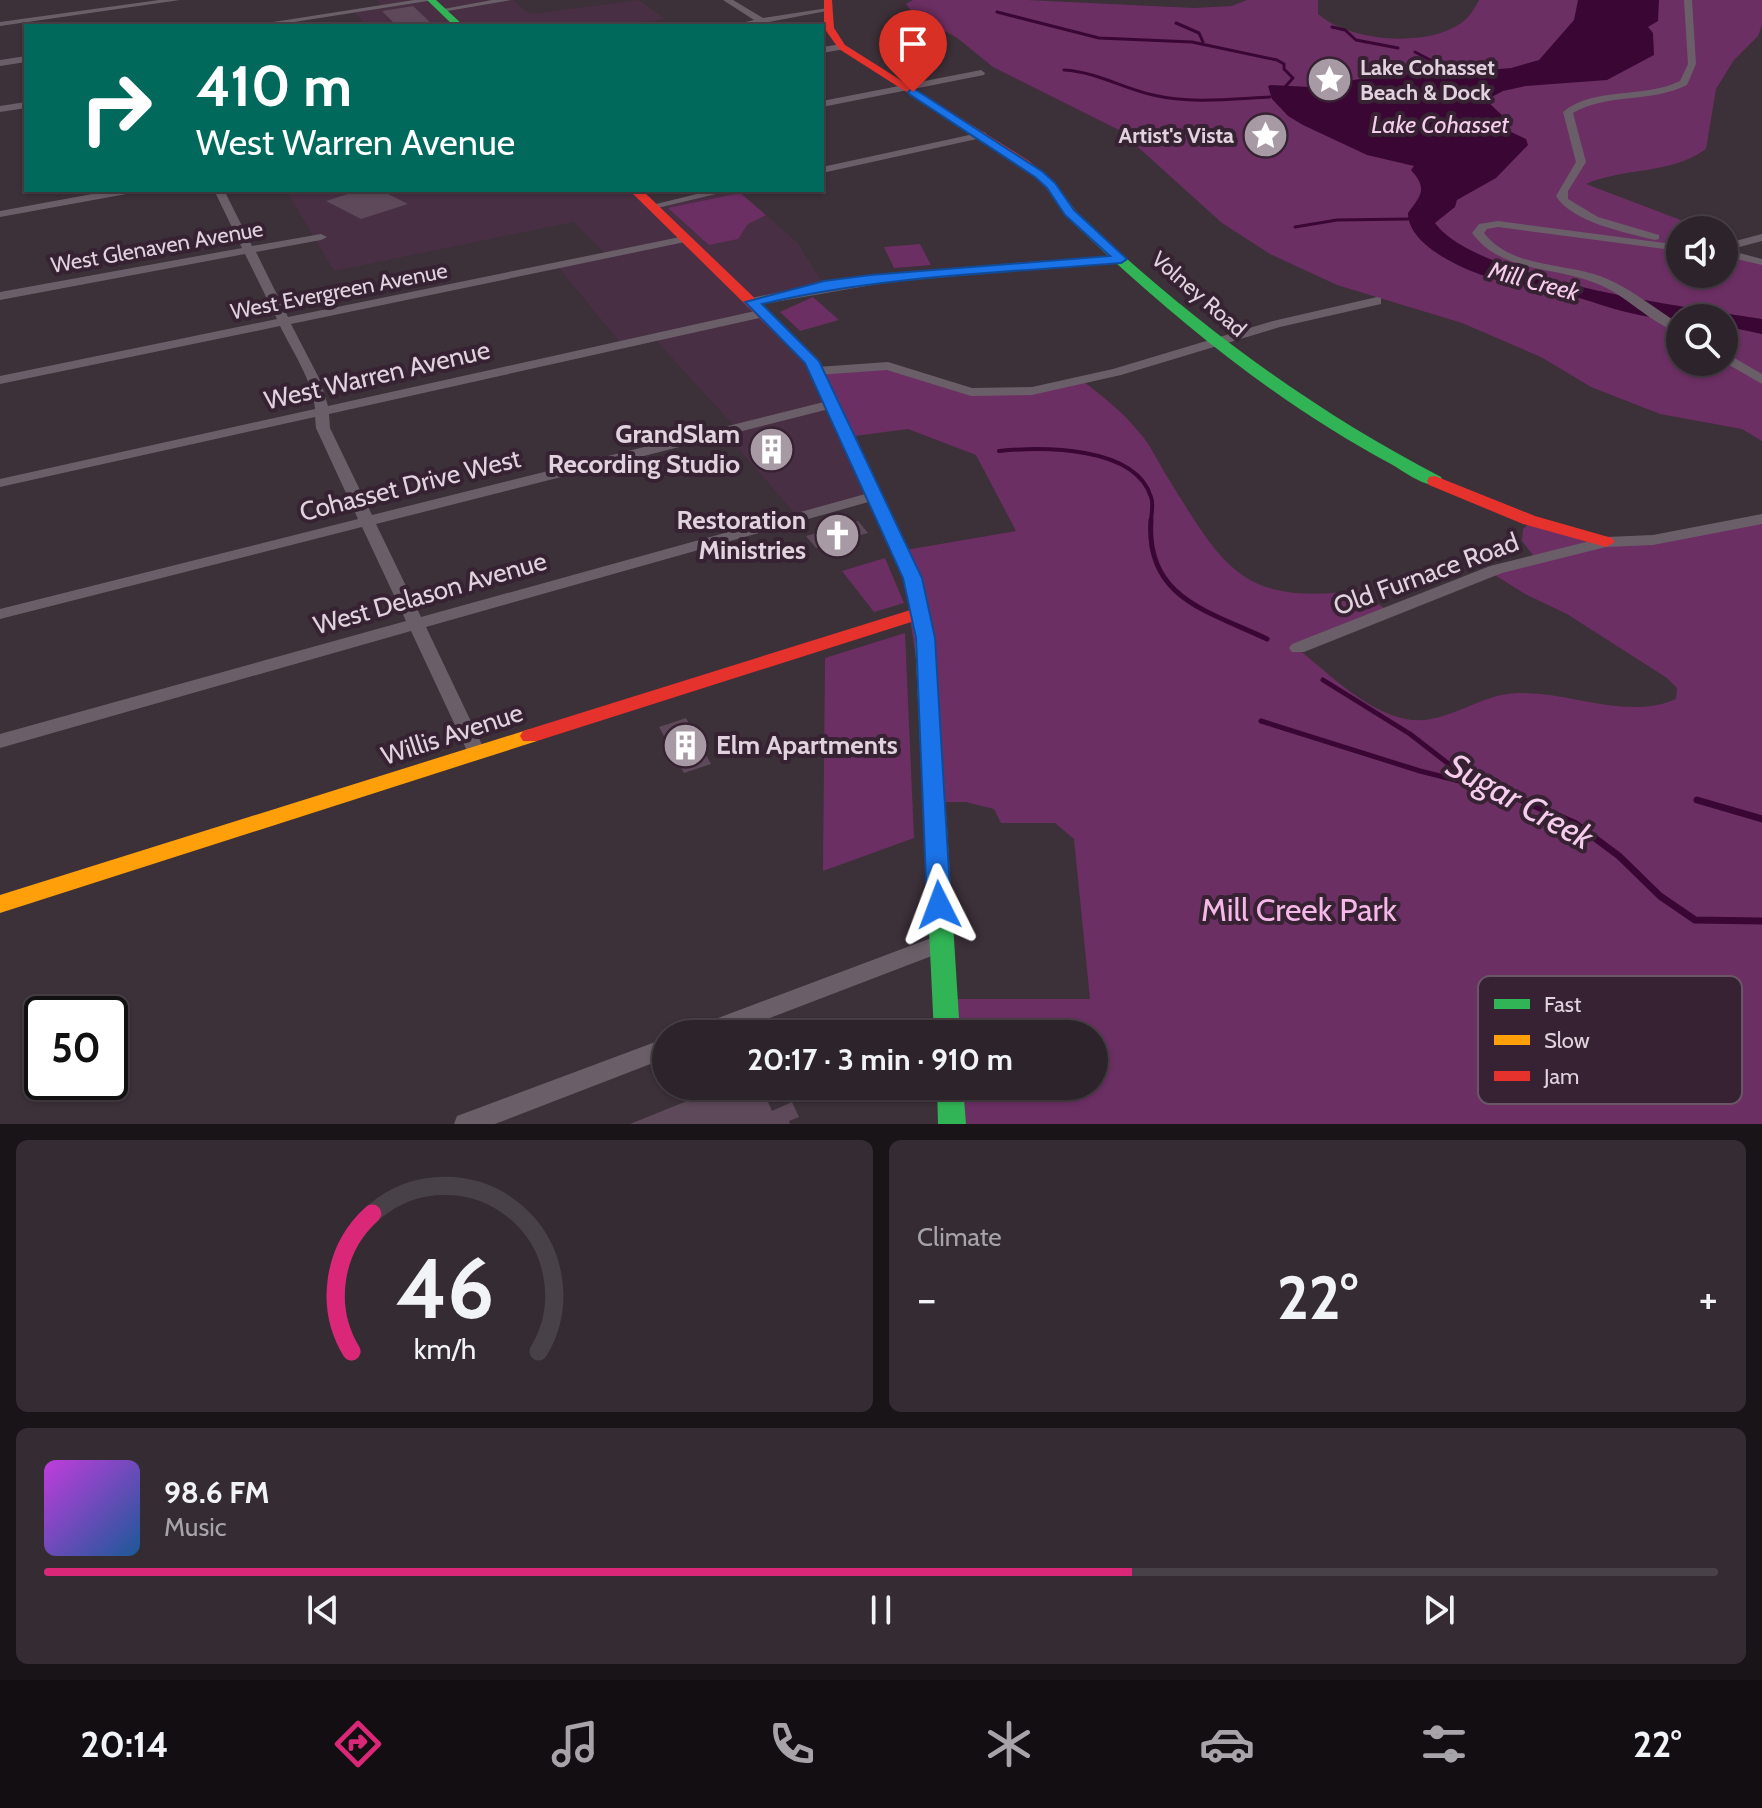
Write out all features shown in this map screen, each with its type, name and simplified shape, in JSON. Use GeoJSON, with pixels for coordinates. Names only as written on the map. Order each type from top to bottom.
{"type":"FeatureCollection","features":[{"type":"Feature","properties":{"kind":"street"},"geometry":{"type":"LineString","coordinates":[[0,24],[176,0]]}},
{"type":"Feature","properties":{"kind":"street"},"geometry":{"type":"LineString","coordinates":[[268,24],[435,3],[507,0]]}},
{"type":"Feature","properties":{"kind":"street"},"geometry":{"type":"LineString","coordinates":[[727,0],[762,21]]}},
{"type":"Feature","properties":{"kind":"street"},"geometry":{"type":"LineString","coordinates":[[1666,242],[1594,219],[1570,207],[1561,196],[1581,162],[1568,117],[1570,109],[1666,91],[1687,79],[1692,48],[1688,0]]}},
{"type":"Feature","properties":{"kind":"street"},"geometry":{"type":"LineString","coordinates":[[435,3],[457,24]]}},
{"type":"Feature","properties":{"kind":"street"},"geometry":{"type":"LineString","coordinates":[[745,24],[828,5],[829,28],[842,47],[824,50]]}},
{"type":"Feature","properties":{"kind":"street","name":"Volney Road"},"geometry":{"type":"LineString","coordinates":[[842,47],[983,135],[1043,178],[1069,212],[1121,259],[1216,341],[1296,402],[1449,489],[1521,519],[1606,542]]}},
{"type":"Feature","properties":{"kind":"street"},"geometry":{"type":"LineString","coordinates":[[0,63],[24,59]]}},
{"type":"Feature","properties":{"kind":"street"},"geometry":{"type":"LineString","coordinates":[[824,104],[981,73]]}},
{"type":"Feature","properties":{"kind":"street"},"geometry":{"type":"LineString","coordinates":[[0,109],[24,105]]}},
{"type":"Feature","properties":{"kind":"street"},"geometry":{"type":"LineString","coordinates":[[824,170],[983,135]]}},
{"type":"Feature","properties":{"kind":"street"},"geometry":{"type":"LineString","coordinates":[[0,214],[121,192]]}},
{"type":"Feature","properties":{"kind":"street"},"geometry":{"type":"LineString","coordinates":[[220,192],[321,399],[323,428],[477,753]]}},
{"type":"Feature","properties":{"kind":"street"},"geometry":{"type":"LineString","coordinates":[[637,192],[803,350],[817,371],[913,578],[926,653],[946,1020]]}},
{"type":"Feature","properties":{"kind":"street"},"geometry":{"type":"LineString","coordinates":[[653,206],[719,192]]}},
{"type":"Feature","properties":{"kind":"street"},"geometry":{"type":"LineString","coordinates":[[1666,244],[1505,225],[1488,225],[1479,229],[1479,236],[1485,242],[1504,253],[1552,270],[1599,280],[1666,321]]}},
{"type":"Feature","properties":{"kind":"street","name":"West Glenaven Avenue"},"geometry":{"type":"LineString","coordinates":[[0,296],[321,237]]}},
{"type":"Feature","properties":{"kind":"street"},"geometry":{"type":"LineString","coordinates":[[1738,245],[1762,237]]}},
{"type":"Feature","properties":{"kind":"street","name":"West Evergreen Avenue"},"geometry":{"type":"LineString","coordinates":[[0,380],[685,239]]}},
{"type":"Feature","properties":{"kind":"street"},"geometry":{"type":"LineString","coordinates":[[1738,254],[1762,262]]}},
{"type":"Feature","properties":{"kind":"street","name":"West Warren Avenue"},"geometry":{"type":"LineString","coordinates":[[0,483],[758,308],[824,285],[1121,259]]}},
{"type":"Feature","properties":{"kind":"street"},"geometry":{"type":"LineString","coordinates":[[817,371],[888,366],[955,389],[1008,393],[1083,381],[1216,341],[1377,301]]}},
{"type":"Feature","properties":{"kind":"street"},"geometry":{"type":"LineString","coordinates":[[1738,365],[1762,380]]}},
{"type":"Feature","properties":{"kind":"street","name":"Cohasset Drive West"},"geometry":{"type":"LineString","coordinates":[[0,614],[832,404]]}},
{"type":"Feature","properties":{"kind":"street","name":"West Delason Avenue"},"geometry":{"type":"LineString","coordinates":[[0,741],[874,496]]}},
{"type":"Feature","properties":{"kind":"street","name":"Old Furnace Road"},"geometry":{"type":"LineString","coordinates":[[1298,648],[1496,569],[1606,542],[1653,540],[1762,519]]}},
{"type":"Feature","properties":{"kind":"street","name":"Willis Avenue"},"geometry":{"type":"LineString","coordinates":[[0,904],[920,613]]}},
{"type":"Feature","properties":{"kind":"street"},"geometry":{"type":"LineString","coordinates":[[739,1020],[942,943]]}},
{"type":"Feature","properties":{"kind":"street"},"geometry":{"type":"LineString","coordinates":[[466,1124],[652,1053]]}},
{"type":"Feature","properties":{"kind":"street"},"geometry":{"type":"LineString","coordinates":[[951,1100],[952,1124]]}},
{"type":"Feature","properties":{"kind":"shaded area"},"geometry":{"type":"Polygon","coordinates":[[[376,0],[513,0],[530,14],[639,0],[665,19],[641,24],[365,24],[353,11],[382,6],[376,0]]]}},
{"type":"Feature","properties":{"kind":"shaded area"},"geometry":{"type":"Polygon","coordinates":[[[287,192],[637,192],[653,206],[740,192],[797,242],[824,285],[754,302],[803,350],[874,496],[798,517],[723,431],[735,427],[654,338],[622,345],[558,267],[608,256],[574,222],[334,271],[287,192]]]}},
{"type":"Feature","properties":{"kind":"green space"},"geometry":{"type":"Polygon","coordinates":[[[913,0],[1027,0],[1194,8],[1232,6],[1247,0],[1318,0],[1318,14],[1350,31],[1370,36],[1412,38],[1450,29],[1467,18],[1479,0],[1762,0],[1762,25],[1758,36],[1734,60],[1716,89],[1706,149],[1678,163],[1586,184],[1670,216],[1666,216],[1666,288],[1738,288],[1738,256],[1762,262],[1762,441],[1742,429],[1660,414],[1591,387],[1541,357],[1462,323],[1337,285],[1270,254],[1222,223],[1119,130],[993,67],[956,37],[913,14],[906,4],[913,0]]]}},
{"type":"Feature","properties":{"kind":"green space"},"geometry":{"type":"Polygon","coordinates":[[[740,193],[766,215],[748,224],[738,239],[709,245],[668,208],[740,193]]]}},
{"type":"Feature","properties":{"kind":"green space"},"geometry":{"type":"Polygon","coordinates":[[[920,244],[931,265],[894,268],[884,247],[920,244]]]}},
{"type":"Feature","properties":{"kind":"green space"},"geometry":{"type":"Polygon","coordinates":[[[813,297],[839,320],[800,331],[780,312],[813,297]]]}},
{"type":"Feature","properties":{"kind":"green space","name":"Mill Creek Park"},"geometry":{"type":"Polygon","coordinates":[[[876,366],[989,393],[1083,381],[1119,411],[1142,436],[1206,537],[1223,558],[1242,574],[1263,586],[1289,592],[1320,594],[1360,590],[1389,612],[1298,649],[1362,700],[1406,719],[1448,715],[1489,699],[1518,693],[1638,707],[1676,699],[1677,688],[1667,678],[1567,614],[1525,594],[1490,572],[1535,558],[1522,541],[1523,529],[1531,522],[1569,534],[1653,540],[1762,519],[1762,1124],[952,1124],[951,1100],[1108,1100],[1108,1020],[946,1020],[945,999],[1090,999],[1074,839],[1055,823],[1001,823],[994,809],[966,802],[934,802],[933,772],[900,551],[1016,531],[976,455],[908,429],[847,437],[817,371],[876,366]]]}},
{"type":"Feature","properties":{"kind":"green space"},"geometry":{"type":"Polygon","coordinates":[[[885,558],[904,603],[874,612],[842,571],[885,558]]]}},
{"type":"Feature","properties":{"kind":"green space"},"geometry":{"type":"Polygon","coordinates":[[[905,633],[914,838],[823,871],[825,658],[905,633]]]}},
{"type":"Feature","properties":{"kind":"water","name":"Lake Cohasset"},"geometry":{"type":"Polygon","coordinates":[[[1578,0],[1659,0],[1658,21],[1648,27],[1653,33],[1654,55],[1607,80],[1526,86],[1503,91],[1486,100],[1507,120],[1511,132],[1526,139],[1528,145],[1496,178],[1457,200],[1455,207],[1435,223],[1458,243],[1538,276],[1669,304],[1666,304],[1666,318],[1630,313],[1551,289],[1495,280],[1447,259],[1419,239],[1411,226],[1408,213],[1421,192],[1420,182],[1411,170],[1414,166],[1367,155],[1303,125],[1288,116],[1272,99],[1268,86],[1310,87],[1391,74],[1428,75],[1511,68],[1539,60],[1574,20],[1578,0]]]}},
{"type":"Feature","properties":{"kind":"water","name":"Lake Cohasset"},"geometry":{"type":"Polygon","coordinates":[[[1738,315],[1762,319],[1762,334],[1738,329],[1738,315]]]}},
{"type":"Feature","properties":{"kind":"building"},"geometry":{"type":"Polygon","coordinates":[[[413,6],[432,24],[395,24],[382,11],[413,6]]]}},
{"type":"Feature","properties":{"kind":"building"},"geometry":{"type":"Polygon","coordinates":[[[354,192],[384,192],[408,204],[361,219],[326,201],[354,192]]]}},
{"type":"Feature","properties":{"kind":"building","name":"GrandSlam Recording Studio"},"geometry":{"type":"Polygon","coordinates":[[[774,434],[788,452],[763,458],[749,441],[774,434]]]}},
{"type":"Feature","properties":{"kind":"building","name":"Restoration Ministries"},"geometry":{"type":"Polygon","coordinates":[[[858,521],[868,533],[816,548],[806,536],[858,521]]]}},
{"type":"Feature","properties":{"kind":"building","name":"Elm Apartments"},"geometry":{"type":"Polygon","coordinates":[[[686,718],[711,764],[684,773],[659,727],[686,718]]]}},
{"type":"Feature","properties":{"kind":"building"},"geometry":{"type":"Polygon","coordinates":[[[689,1100],[767,1100],[772,1111],[792,1102],[799,1117],[789,1121],[790,1124],[630,1124],[689,1100]]]}},
{"type":"Feature","properties":{"kind":"waterway"},"geometry":{"type":"LineString","coordinates":[[997,12],[1099,38],[1192,42],[1277,60],[1284,64],[1284,69],[1293,78],[1285,87]]}},
{"type":"Feature","properties":{"kind":"waterway"},"geometry":{"type":"LineString","coordinates":[[1176,23],[1199,33],[1203,42]]}},
{"type":"Feature","properties":{"kind":"waterway"},"geometry":{"type":"LineString","coordinates":[[1332,27],[1345,30],[1356,40],[1398,48]]}},
{"type":"Feature","properties":{"kind":"waterway"},"geometry":{"type":"LineString","coordinates":[[1415,52],[1430,60],[1476,70]]}},
{"type":"Feature","properties":{"kind":"waterway"},"geometry":{"type":"LineString","coordinates":[[1064,70],[1167,98],[1211,100],[1270,97]]}},
{"type":"Feature","properties":{"kind":"waterway"},"geometry":{"type":"LineString","coordinates":[[1295,227],[1337,220],[1408,219]]}},
{"type":"Feature","properties":{"kind":"waterway","name":"Sugar Creek"},"geometry":{"type":"LineString","coordinates":[[999,451],[1038,449],[1085,453],[1126,467],[1142,480],[1151,497],[1151,521]]}},
{"type":"Feature","properties":{"kind":"waterway","name":"Sugar Creek"},"geometry":{"type":"LineString","coordinates":[[1151,521],[1152,546],[1158,568],[1170,585],[1203,610],[1267,639]]}},
{"type":"Feature","properties":{"kind":"waterway","name":"Sugar Creek"},"geometry":{"type":"LineString","coordinates":[[1323,680],[1410,734],[1463,775],[1500,790]]}},
{"type":"Feature","properties":{"kind":"waterway"},"geometry":{"type":"LineString","coordinates":[[1261,721],[1420,771],[1483,787]]}},
{"type":"Feature","properties":{"kind":"waterway","name":"Sugar Creek"},"geometry":{"type":"LineString","coordinates":[[1495,788],[1576,824],[1619,856],[1660,896],[1695,920],[1762,921]]}},
{"type":"Feature","properties":{"kind":"waterway"},"geometry":{"type":"LineString","coordinates":[[1697,800],[1762,819]]}},
{"type":"Feature","properties":{"kind":"traffic: fast"},"geometry":{"type":"LineString","coordinates":[[431,0],[457,24]]}},
{"type":"Feature","properties":{"kind":"traffic: fast"},"geometry":{"type":"LineString","coordinates":[[1078,221],[1202,331],[1246,364],[1338,427],[1435,481]]}},
{"type":"Feature","properties":{"kind":"traffic: fast"},"geometry":{"type":"LineString","coordinates":[[854,451],[913,578],[925,638],[946,1020]]}},
{"type":"Feature","properties":{"kind":"traffic: fast"},"geometry":{"type":"LineString","coordinates":[[951,1100],[952,1124]]}},
{"type":"Feature","properties":{"kind":"traffic: slow"},"geometry":{"type":"LineString","coordinates":[[0,904],[530,736]]}},
{"type":"Feature","properties":{"kind":"traffic: jam"},"geometry":{"type":"LineString","coordinates":[[828,0],[829,28],[842,47],[1025,163],[1046,181],[1078,221]]}},
{"type":"Feature","properties":{"kind":"traffic: jam"},"geometry":{"type":"LineString","coordinates":[[637,192],[812,361],[854,451]]}},
{"type":"Feature","properties":{"kind":"traffic: jam"},"geometry":{"type":"LineString","coordinates":[[1435,481],[1529,520],[1606,542]]}},
{"type":"Feature","properties":{"kind":"traffic: jam"},"geometry":{"type":"LineString","coordinates":[[530,736],[920,613]]}},
{"type":"Feature","properties":{"kind":"place","name":"Lake Cohasset Beach & Dock"},"geometry":{"type":"Point","coordinates":[1329,80]}},
{"type":"Feature","properties":{"kind":"place","name":"Artist's Vista"},"geometry":{"type":"Point","coordinates":[1265,135]}},
{"type":"Feature","properties":{"kind":"place","name":"GrandSlam Recording Studio"},"geometry":{"type":"Point","coordinates":[771,449]}},
{"type":"Feature","properties":{"kind":"place","name":"Restoration Ministries"},"geometry":{"type":"Point","coordinates":[837,535]}},
{"type":"Feature","properties":{"kind":"place","name":"Elm Apartments"},"geometry":{"type":"Point","coordinates":[685,745]}},
{"type":"Feature","properties":{"kind":"route"},"geometry":{"type":"LineString","coordinates":[[913,92],[1039,174],[1051,185],[1069,212],[1121,259],[870,279],[824,285],[752,302],[812,361],[913,578],[925,638],[939,905]]}},
{"type":"Feature","properties":{"kind":"water label","name":"Mill Creek"},"geometry":{"type":"Point","coordinates":[1534,281]}}]}
